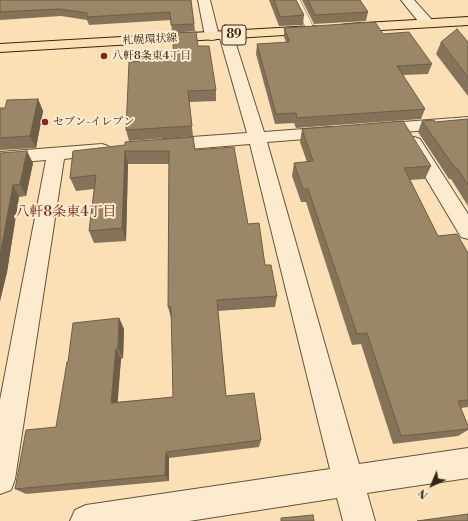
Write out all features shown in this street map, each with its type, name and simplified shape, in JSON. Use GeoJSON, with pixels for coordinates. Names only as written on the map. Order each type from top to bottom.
{"type":"FeatureCollection","features":[{"type":"Feature","properties":{"kind":"main road","name":"札幌環状線"},"geometry":{"type":"LineString","coordinates":[[0,48],[427,23],[467,22]]}},
{"type":"Feature","properties":{"kind":"street"},"geometry":{"type":"LineString","coordinates":[[204,0],[257,138],[350,481],[359,521]]}},
{"type":"Feature","properties":{"kind":"street"},"geometry":{"type":"LineString","coordinates":[[407,0],[427,23]]}},
{"type":"Feature","properties":{"kind":"street"},"geometry":{"type":"LineString","coordinates":[[149,146],[468,122]]}},
{"type":"Feature","properties":{"kind":"street"},"geometry":{"type":"LineString","coordinates":[[404,127],[468,231]]}},
{"type":"Feature","properties":{"kind":"street"},"geometry":{"type":"LineString","coordinates":[[0,158],[118,149]]}},
{"type":"Feature","properties":{"kind":"street"},"geometry":{"type":"LineString","coordinates":[[0,479],[56,154]]}},
{"type":"Feature","properties":{"kind":"street"},"geometry":{"type":"LineString","coordinates":[[86,521],[468,463]]}},
{"type":"Feature","properties":{"kind":"lane"},"geometry":{"type":"LineString","coordinates":[[296,0],[311,30]]}},
{"type":"Feature","properties":{"kind":"building"},"geometry":{"type":"Polygon","coordinates":[[[0,0],[191,0],[194,24],[171,25],[170,12],[87,17],[87,13],[59,9],[0,12],[0,0]]]}},
{"type":"Feature","properties":{"kind":"building"},"geometry":{"type":"Polygon","coordinates":[[[274,0],[296,0],[304,15],[280,17],[274,0]]]}},
{"type":"Feature","properties":{"kind":"building"},"geometry":{"type":"Polygon","coordinates":[[[308,0],[360,0],[368,12],[315,15],[308,0]]]}},
{"type":"Feature","properties":{"kind":"building"},"geometry":{"type":"Polygon","coordinates":[[[375,22],[383,34],[409,32],[432,64],[397,66],[425,109],[297,118],[296,113],[276,114],[257,44],[289,42],[284,28],[375,22]]]}},
{"type":"Feature","properties":{"kind":"building"},"geometry":{"type":"Polygon","coordinates":[[[457,29],[468,42],[468,77],[441,42],[457,29]]]}},
{"type":"Feature","properties":{"kind":"building"},"geometry":{"type":"Polygon","coordinates":[[[196,32],[198,46],[209,46],[216,90],[188,91],[192,126],[126,130],[129,62],[142,61],[142,58],[174,56],[172,33],[196,32]]]}},
{"type":"Feature","properties":{"kind":"building"},"geometry":{"type":"Polygon","coordinates":[[[38,99],[30,136],[0,138],[0,108],[5,108],[7,100],[38,99]]]}},
{"type":"Feature","properties":{"kind":"building"},"geometry":{"type":"Polygon","coordinates":[[[468,119],[468,185],[422,121],[434,120],[435,122],[468,119]]]}},
{"type":"Feature","properties":{"kind":"building"},"geometry":{"type":"Polygon","coordinates":[[[403,121],[431,166],[404,168],[438,236],[457,234],[468,253],[468,400],[458,401],[468,429],[401,436],[367,333],[357,334],[308,189],[303,189],[294,163],[313,161],[302,129],[403,121]]]}},
{"type":"Feature","properties":{"kind":"building"},"geometry":{"type":"Polygon","coordinates":[[[193,137],[195,150],[234,147],[248,224],[259,223],[265,265],[271,265],[277,296],[217,300],[226,396],[254,393],[261,440],[166,452],[165,475],[15,489],[26,430],[56,427],[68,362],[73,323],[119,318],[118,348],[116,349],[111,403],[173,397],[171,307],[168,307],[169,151],[125,151],[122,228],[89,231],[96,175],[70,178],[73,151],[125,145],[125,142],[193,137]]]}},
{"type":"Feature","properties":{"kind":"building"},"geometry":{"type":"Polygon","coordinates":[[[27,151],[20,184],[13,185],[0,256],[0,153],[27,151]]]}},
{"type":"Feature","properties":{"kind":"building"},"geometry":{"type":"Polygon","coordinates":[[[468,514],[468,521],[417,521],[468,514]]]}},
{"type":"Feature","properties":{"kind":"building"},"geometry":{"type":"Polygon","coordinates":[[[313,515],[314,521],[281,521],[281,518],[313,515]]]}},
{"type":"Feature","properties":{"kind":"place","name":"八軒8条東4丁目"},"geometry":{"type":"Point","coordinates":[104,56]}},
{"type":"Feature","properties":{"kind":"place","name":"セブン-イレブン"},"geometry":{"type":"Point","coordinates":[45,122]}},
{"type":"Feature","properties":{"kind":"district","name":"八軒8条東4丁目"},"geometry":{"type":"Point","coordinates":[66,213]}}]}
